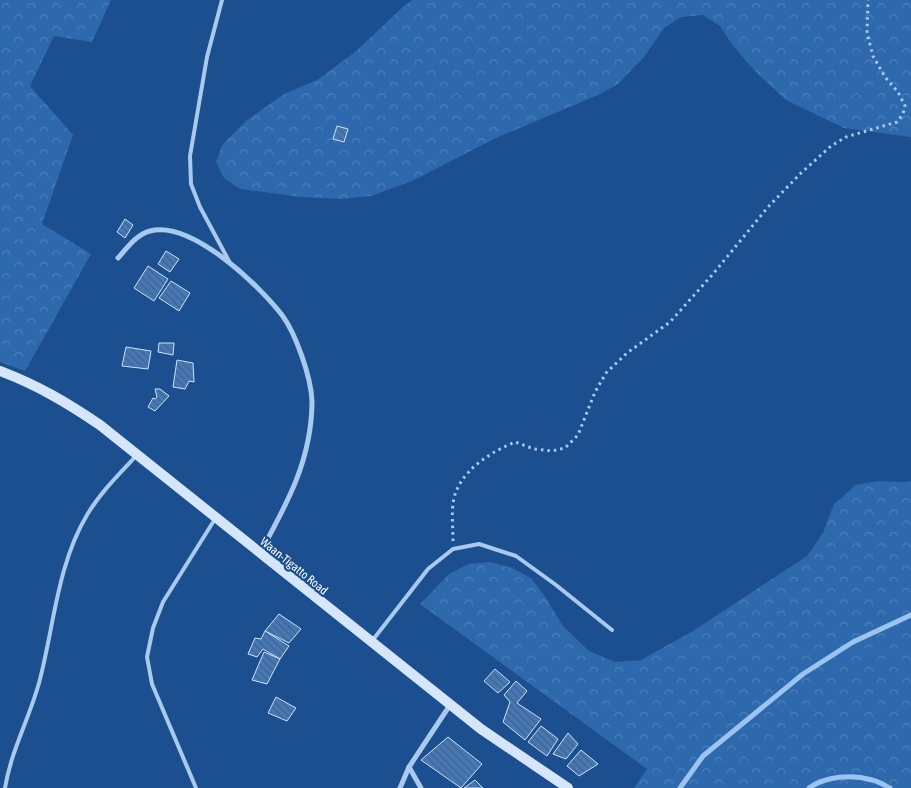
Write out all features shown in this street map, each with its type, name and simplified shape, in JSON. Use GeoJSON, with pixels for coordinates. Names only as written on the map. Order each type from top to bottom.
{"type":"FeatureCollection","features":[{"type":"Feature","properties":{"kind":"street"},"geometry":{"type":"LineString","coordinates":[[118,258],[136,239],[148,231],[162,229],[182,234],[229,261],[250,280],[282,316],[295,338],[304,364],[312,399],[310,435],[302,465],[288,501],[259,554]]}},
{"type":"Feature","properties":{"kind":"street","name":"Waan-Tigatto Road"},"geometry":{"type":"LineString","coordinates":[[0,371],[29,382],[62,400],[100,426],[370,643],[481,729],[568,788]]}},
{"type":"Feature","properties":{"kind":"street"},"geometry":{"type":"LineString","coordinates":[[400,788],[409,767],[450,705]]}},
{"type":"Feature","properties":{"kind":"street"},"geometry":{"type":"LineString","coordinates":[[409,767],[421,788]]}},
{"type":"Feature","properties":{"kind":"lane"},"geometry":{"type":"LineString","coordinates":[[222,0],[207,57],[190,156],[191,184],[200,207],[229,261]]}},
{"type":"Feature","properties":{"kind":"lane"},"geometry":{"type":"LineString","coordinates":[[6,788],[8,768],[38,685],[66,564],[76,538],[87,514],[101,495],[138,455]]}},
{"type":"Feature","properties":{"kind":"lane"},"geometry":{"type":"LineString","coordinates":[[196,788],[152,684],[147,657],[153,628],[163,602],[216,518]]}},
{"type":"Feature","properties":{"kind":"lane"},"geometry":{"type":"LineString","coordinates":[[370,643],[428,569],[453,549],[479,544],[516,556],[556,584],[612,630]]}},
{"type":"Feature","properties":{"kind":"path"},"geometry":{"type":"LineString","coordinates":[[453,549],[452,522],[454,498],[466,475],[496,450],[515,442],[534,449],[552,451],[565,448],[578,435],[595,392],[606,372],[627,353],[670,322],[713,274],[768,207],[800,173],[831,146],[846,137],[897,122],[903,114],[905,106],[898,92],[885,77],[873,56],[867,33],[868,0]]}},
{"type":"Feature","properties":{"kind":"green space"},"geometry":{"type":"Polygon","coordinates":[[[0,0],[111,0],[92,42],[54,36],[30,86],[73,135],[42,224],[91,254],[25,371],[0,362],[0,0]]]}},
{"type":"Feature","properties":{"kind":"green space"},"geometry":{"type":"Polygon","coordinates":[[[413,0],[911,0],[911,137],[844,128],[786,100],[757,73],[733,46],[720,26],[703,15],[681,17],[664,28],[644,57],[618,84],[598,95],[496,138],[412,181],[371,196],[341,199],[301,197],[240,189],[224,178],[216,162],[222,145],[246,121],[284,94],[319,79],[355,52],[405,5],[413,0]]]}},
{"type":"Feature","properties":{"kind":"green space"},"geometry":{"type":"Polygon","coordinates":[[[877,481],[911,481],[911,788],[634,788],[647,769],[420,604],[449,574],[469,564],[490,562],[512,568],[531,578],[563,626],[589,651],[615,662],[641,660],[693,631],[807,556],[823,533],[834,504],[856,485],[877,481]]]}},
{"type":"Feature","properties":{"kind":"building"},"geometry":{"type":"Polygon","coordinates":[[[337,126],[348,129],[344,142],[333,139],[337,126]]]}},
{"type":"Feature","properties":{"kind":"building"},"geometry":{"type":"Polygon","coordinates":[[[125,219],[133,225],[125,238],[117,232],[125,219]]]}},
{"type":"Feature","properties":{"kind":"building"},"geometry":{"type":"Polygon","coordinates":[[[166,251],[179,259],[170,272],[158,264],[166,251]]]}},
{"type":"Feature","properties":{"kind":"building"},"geometry":{"type":"Polygon","coordinates":[[[148,266],[168,279],[154,301],[134,288],[148,266]]]}},
{"type":"Feature","properties":{"kind":"building"},"geometry":{"type":"Polygon","coordinates":[[[171,281],[190,293],[179,311],[159,298],[171,281]]]}},
{"type":"Feature","properties":{"kind":"building"},"geometry":{"type":"Polygon","coordinates":[[[159,343],[174,343],[173,355],[158,352],[159,343]]]}},
{"type":"Feature","properties":{"kind":"building"},"geometry":{"type":"Polygon","coordinates":[[[126,347],[151,351],[148,369],[122,366],[126,347]]]}},
{"type":"Feature","properties":{"kind":"building"},"geometry":{"type":"Polygon","coordinates":[[[177,360],[193,363],[194,382],[189,381],[185,389],[173,387],[177,360]]]}},
{"type":"Feature","properties":{"kind":"building"},"geometry":{"type":"Polygon","coordinates":[[[155,389],[160,389],[169,396],[155,411],[148,407],[153,398],[157,397],[155,389]]]}},
{"type":"Feature","properties":{"kind":"building"},"geometry":{"type":"Polygon","coordinates":[[[279,614],[301,629],[289,643],[265,631],[279,614]]]}},
{"type":"Feature","properties":{"kind":"building"},"geometry":{"type":"Polygon","coordinates":[[[265,631],[289,646],[280,659],[263,649],[257,657],[248,654],[255,638],[261,639],[265,631]]]}},
{"type":"Feature","properties":{"kind":"building"},"geometry":{"type":"Polygon","coordinates":[[[264,652],[280,659],[267,684],[252,680],[264,652]]]}},
{"type":"Feature","properties":{"kind":"building"},"geometry":{"type":"Polygon","coordinates":[[[495,669],[510,682],[498,693],[484,681],[495,669]]]}},
{"type":"Feature","properties":{"kind":"building"},"geometry":{"type":"Polygon","coordinates":[[[516,681],[527,691],[517,703],[541,719],[525,740],[503,722],[510,702],[504,695],[516,681]]]}},
{"type":"Feature","properties":{"kind":"building"},"geometry":{"type":"Polygon","coordinates":[[[276,697],[296,708],[287,721],[268,713],[276,697]]]}},
{"type":"Feature","properties":{"kind":"building"},"geometry":{"type":"Polygon","coordinates":[[[541,726],[558,739],[547,756],[528,742],[541,726]]]}},
{"type":"Feature","properties":{"kind":"building"},"geometry":{"type":"Polygon","coordinates":[[[568,733],[578,744],[566,759],[553,754],[568,733]]]}},
{"type":"Feature","properties":{"kind":"building"},"geometry":{"type":"Polygon","coordinates":[[[448,737],[482,764],[461,788],[421,760],[448,737]]]}},
{"type":"Feature","properties":{"kind":"building"},"geometry":{"type":"Polygon","coordinates":[[[581,750],[598,764],[579,776],[567,766],[581,750]]]}},
{"type":"Feature","properties":{"kind":"building"},"geometry":{"type":"Polygon","coordinates":[[[475,780],[483,788],[464,788],[475,780]]]}},
{"type":"Feature","properties":{"kind":"waterway"},"geometry":{"type":"LineString","coordinates":[[680,788],[703,756],[803,674],[853,642],[911,615]]}},
{"type":"Feature","properties":{"kind":"waterway"},"geometry":{"type":"LineString","coordinates":[[809,788],[823,781],[839,777],[864,778],[890,788]]}}]}
